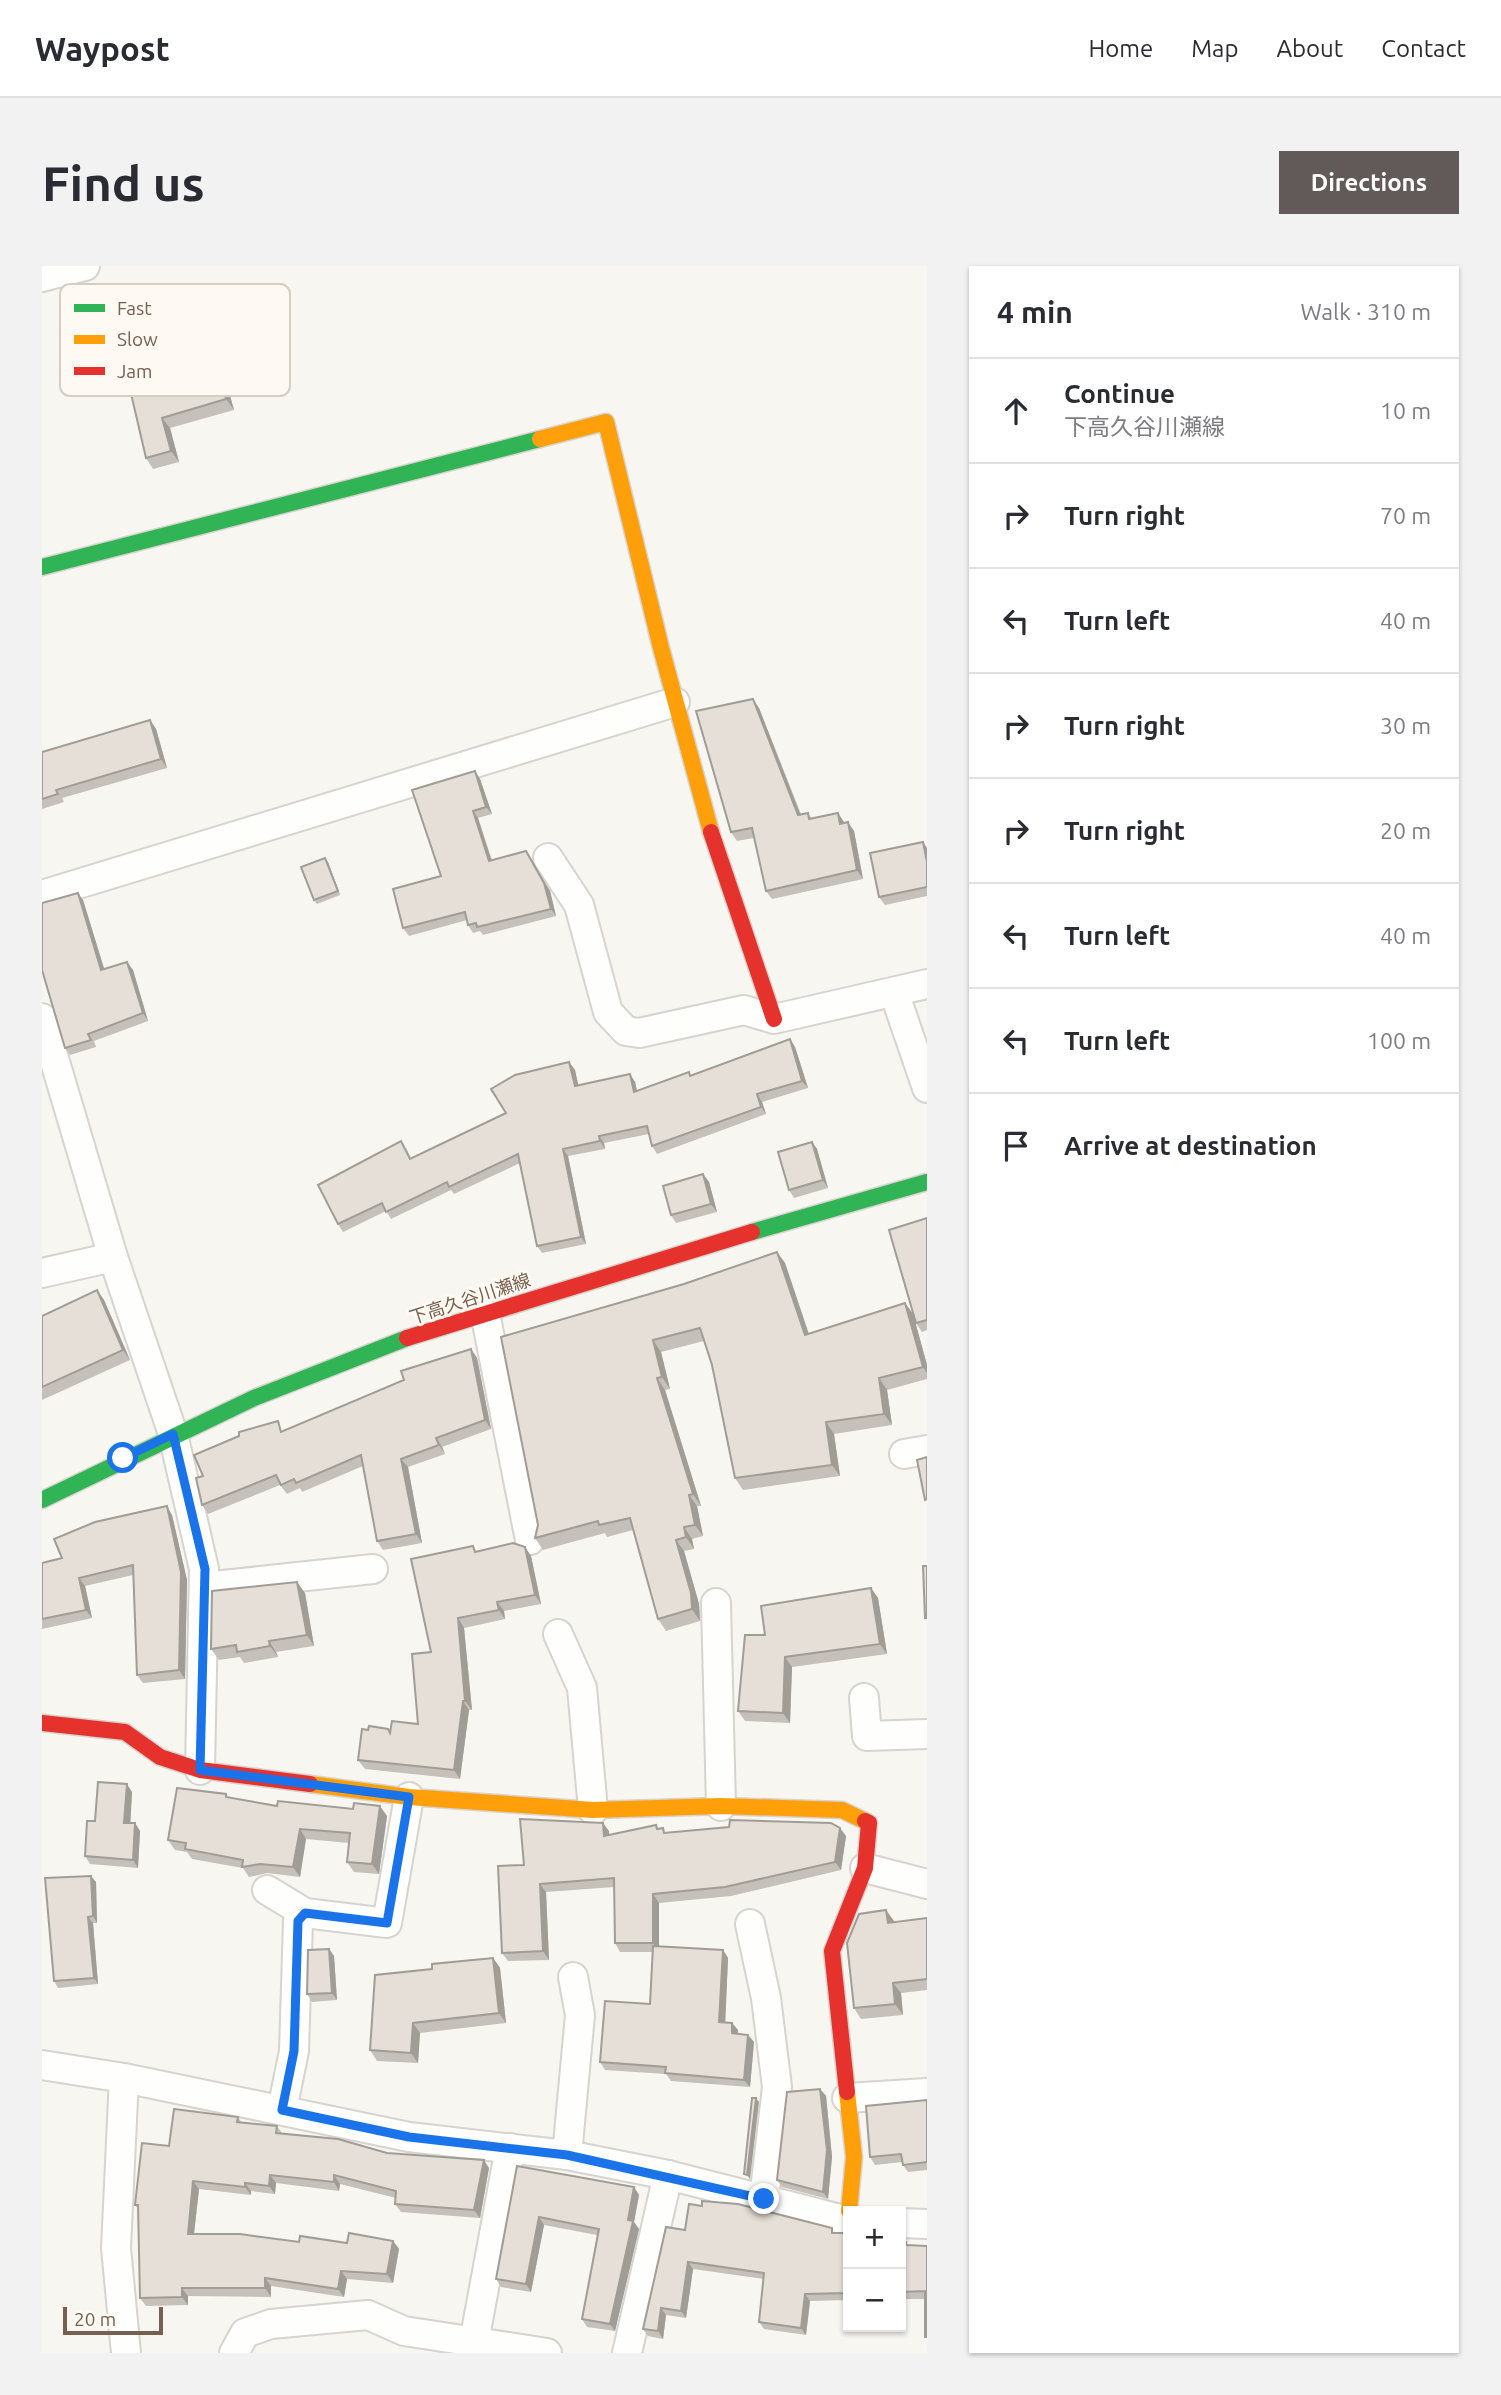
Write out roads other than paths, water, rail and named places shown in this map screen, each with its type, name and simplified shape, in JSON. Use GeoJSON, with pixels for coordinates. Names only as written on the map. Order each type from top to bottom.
{"type":"FeatureCollection","features":[{"type":"Feature","properties":{"kind":"street"},"geometry":{"type":"LineString","coordinates":[[42,277],[85,266]]}},
{"type":"Feature","properties":{"kind":"street"},"geometry":{"type":"LineString","coordinates":[[42,567],[606,422],[675,702],[751,959],[774,1019]]}},
{"type":"Feature","properties":{"kind":"street"},"geometry":{"type":"LineString","coordinates":[[42,895],[675,702]]}},
{"type":"Feature","properties":{"kind":"street"},"geometry":{"type":"LineString","coordinates":[[548,858],[579,905],[608,1012],[626,1031],[639,1033],[744,1010],[774,1019],[927,984]]}},
{"type":"Feature","properties":{"kind":"street"},"geometry":{"type":"LineString","coordinates":[[894,992],[927,1088]]}},
{"type":"Feature","properties":{"kind":"street"},"geometry":{"type":"LineString","coordinates":[[42,1018],[113,1257],[173,1434],[205,1569],[200,1770]]}},
{"type":"Feature","properties":{"kind":"street","name":"下高久谷川瀬線"},"geometry":{"type":"LineString","coordinates":[[42,1500],[173,1434],[383,1347],[485,1313],[927,1182]]}},
{"type":"Feature","properties":{"kind":"street"},"geometry":{"type":"LineString","coordinates":[[42,1273],[113,1257]]}},
{"type":"Feature","properties":{"kind":"street"},"geometry":{"type":"LineString","coordinates":[[485,1313],[530,1540]]}},
{"type":"Feature","properties":{"kind":"street"},"geometry":{"type":"LineString","coordinates":[[204,1587],[373,1569]]}},
{"type":"Feature","properties":{"kind":"street"},"geometry":{"type":"LineString","coordinates":[[716,1603],[721,1806]]}},
{"type":"Feature","properties":{"kind":"street"},"geometry":{"type":"LineString","coordinates":[[558,1634],[582,1688],[593,1810]]}},
{"type":"Feature","properties":{"kind":"street"},"geometry":{"type":"LineString","coordinates":[[864,1698],[867,1736],[927,1734]]}},
{"type":"Feature","properties":{"kind":"street"},"geometry":{"type":"LineString","coordinates":[[42,1723],[125,1732],[160,1756],[200,1770],[409,1797],[593,1810],[721,1806],[842,1810],[869,1823],[865,1868],[832,1951],[854,2157],[849,2206]]}},
{"type":"Feature","properties":{"kind":"street"},"geometry":{"type":"LineString","coordinates":[[267,1890],[305,1913],[387,1923],[409,1797]]}},
{"type":"Feature","properties":{"kind":"street"},"geometry":{"type":"LineString","coordinates":[[865,1868],[927,1884]]}},
{"type":"Feature","properties":{"kind":"street"},"geometry":{"type":"LineString","coordinates":[[282,2110],[294,2051],[298,1921],[305,1913]]}},
{"type":"Feature","properties":{"kind":"street"},"geometry":{"type":"LineString","coordinates":[[750,1924],[766,1998],[777,2087],[764,2199]]}},
{"type":"Feature","properties":{"kind":"street"},"geometry":{"type":"LineString","coordinates":[[567,2155],[580,2015],[573,1977]]}},
{"type":"Feature","properties":{"kind":"street"},"geometry":{"type":"LineString","coordinates":[[42,2065],[124,2078],[409,2137],[567,2155],[667,2175],[843,2219]]}},
{"type":"Feature","properties":{"kind":"street"},"geometry":{"type":"LineString","coordinates":[[124,2078],[116,2248],[126,2353]]}},
{"type":"Feature","properties":{"kind":"street"},"geometry":{"type":"LineString","coordinates":[[847,2098],[927,2093]]}},
{"type":"Feature","properties":{"kind":"street"},"geometry":{"type":"LineString","coordinates":[[474,2346],[510,2148]]}},
{"type":"Feature","properties":{"kind":"street"},"geometry":{"type":"LineString","coordinates":[[627,2353],[667,2175]]}},
{"type":"Feature","properties":{"kind":"street"},"geometry":{"type":"LineString","coordinates":[[906,2223],[927,2224]]}},
{"type":"Feature","properties":{"kind":"street"},"geometry":{"type":"LineString","coordinates":[[234,2353],[244,2333],[271,2324],[368,2315],[404,2331],[474,2346],[547,2353]]}}]}
